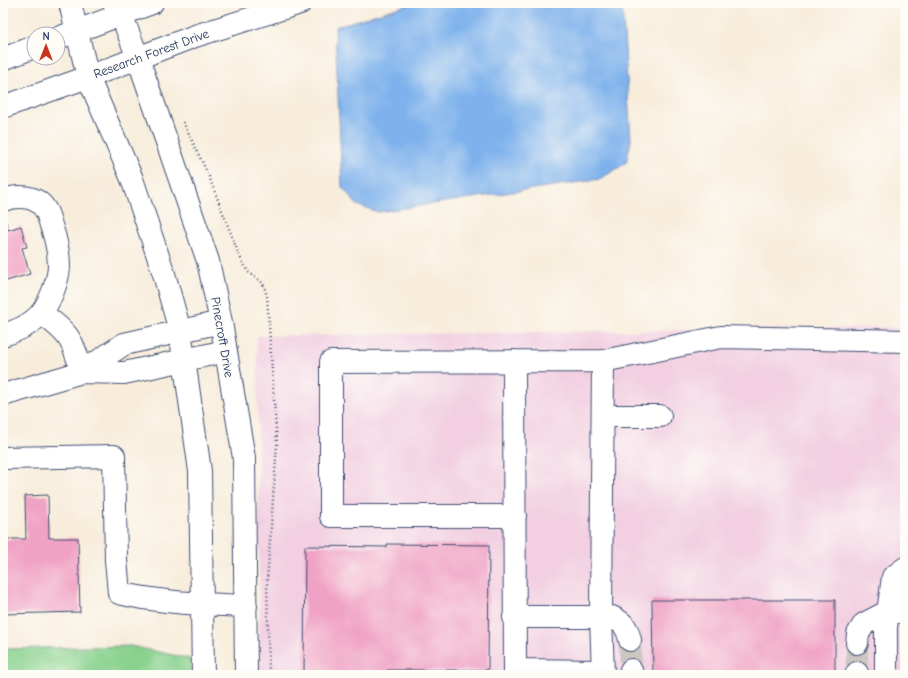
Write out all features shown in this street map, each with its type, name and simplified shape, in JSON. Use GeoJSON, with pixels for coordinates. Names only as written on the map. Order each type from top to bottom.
{"type":"FeatureCollection","features":[{"type":"Feature","properties":{"kind":"street"},"geometry":{"type":"LineString","coordinates":[[70,3],[68,35],[88,77],[132,179],[164,274],[180,331],[200,471],[202,675]]}},
{"type":"Feature","properties":{"kind":"street"},"geometry":{"type":"LineString","coordinates":[[68,35],[118,8],[152,3]]}},
{"type":"Feature","properties":{"kind":"street","name":"Research Forest Drive"},"geometry":{"type":"LineString","coordinates":[[3,107],[88,77],[195,36],[300,3]]}},
{"type":"Feature","properties":{"kind":"street","name":"Pinecroft Drive"},"geometry":{"type":"LineString","coordinates":[[118,8],[138,58],[208,261],[221,322],[244,458],[246,675]]}},
{"type":"Feature","properties":{"kind":"street"},"geometry":{"type":"LineString","coordinates":[[3,59],[26,50]]}},
{"type":"Feature","properties":{"kind":"street"},"geometry":{"type":"LineString","coordinates":[[3,200],[18,196],[29,198],[38,202],[47,212],[55,238],[59,267],[58,276],[53,289],[41,313],[21,330],[3,335]]}},
{"type":"Feature","properties":{"kind":"street"},"geometry":{"type":"LineString","coordinates":[[41,313],[59,326],[68,336],[74,348],[82,372]]}},
{"type":"Feature","properties":{"kind":"street"},"geometry":{"type":"LineString","coordinates":[[3,395],[82,372],[124,344],[221,322]]}},
{"type":"Feature","properties":{"kind":"street"},"geometry":{"type":"LineString","coordinates":[[516,516],[331,516],[331,362],[603,361],[721,337],[905,341]]}},
{"type":"Feature","properties":{"kind":"street"},"geometry":{"type":"LineString","coordinates":[[82,372],[124,373],[226,351]]}},
{"type":"Feature","properties":{"kind":"street"},"geometry":{"type":"LineString","coordinates":[[514,361],[516,516],[514,617],[515,672],[602,673],[603,361]]}},
{"type":"Feature","properties":{"kind":"street"},"geometry":{"type":"LineString","coordinates":[[603,416],[660,416]]}},
{"type":"Feature","properties":{"kind":"street"},"geometry":{"type":"LineString","coordinates":[[3,458],[114,456],[118,594],[143,599],[246,606]]}},
{"type":"Feature","properties":{"kind":"street"},"geometry":{"type":"LineString","coordinates":[[886,675],[886,626],[896,612],[893,577],[905,568]]}},
{"type":"Feature","properties":{"kind":"street"},"geometry":{"type":"LineString","coordinates":[[857,643],[858,634],[864,624],[896,612]]}},
{"type":"Feature","properties":{"kind":"street"},"geometry":{"type":"LineString","coordinates":[[514,617],[612,617],[622,622],[628,630],[630,640]]}},
{"type":"Feature","properties":{"kind":"shaded area"},"geometry":{"type":"Polygon","coordinates":[[[905,327],[905,675],[260,675],[257,336],[905,327]]]}},
{"type":"Feature","properties":{"kind":"green space"},"geometry":{"type":"Polygon","coordinates":[[[131,646],[191,659],[191,675],[3,675],[3,649],[131,646]]]}},
{"type":"Feature","properties":{"kind":"water"},"geometry":{"type":"Polygon","coordinates":[[[413,3],[622,3],[631,141],[626,163],[600,179],[378,212],[357,205],[342,187],[335,27],[413,3]]]}},
{"type":"Feature","properties":{"kind":"building"},"geometry":{"type":"Polygon","coordinates":[[[6,222],[8,230],[21,226],[27,247],[22,248],[30,274],[3,282],[3,223],[6,222]]]}},
{"type":"Feature","properties":{"kind":"building"},"geometry":{"type":"Polygon","coordinates":[[[48,495],[49,538],[78,538],[80,612],[3,614],[3,539],[26,539],[25,496],[48,495]]]}},
{"type":"Feature","properties":{"kind":"building"},"geometry":{"type":"Polygon","coordinates":[[[387,544],[489,545],[488,670],[387,670],[387,675],[304,675],[305,546],[387,547],[387,544]]]}},
{"type":"Feature","properties":{"kind":"building"},"geometry":{"type":"Polygon","coordinates":[[[652,600],[835,600],[835,675],[653,675],[652,600]]]}},
{"type":"Feature","properties":{"kind":"tunnel"},"geometry":{"type":"LineString","coordinates":[[630,640],[631,670]]}},
{"type":"Feature","properties":{"kind":"tunnel"},"geometry":{"type":"LineString","coordinates":[[857,643],[857,673]]}}]}
